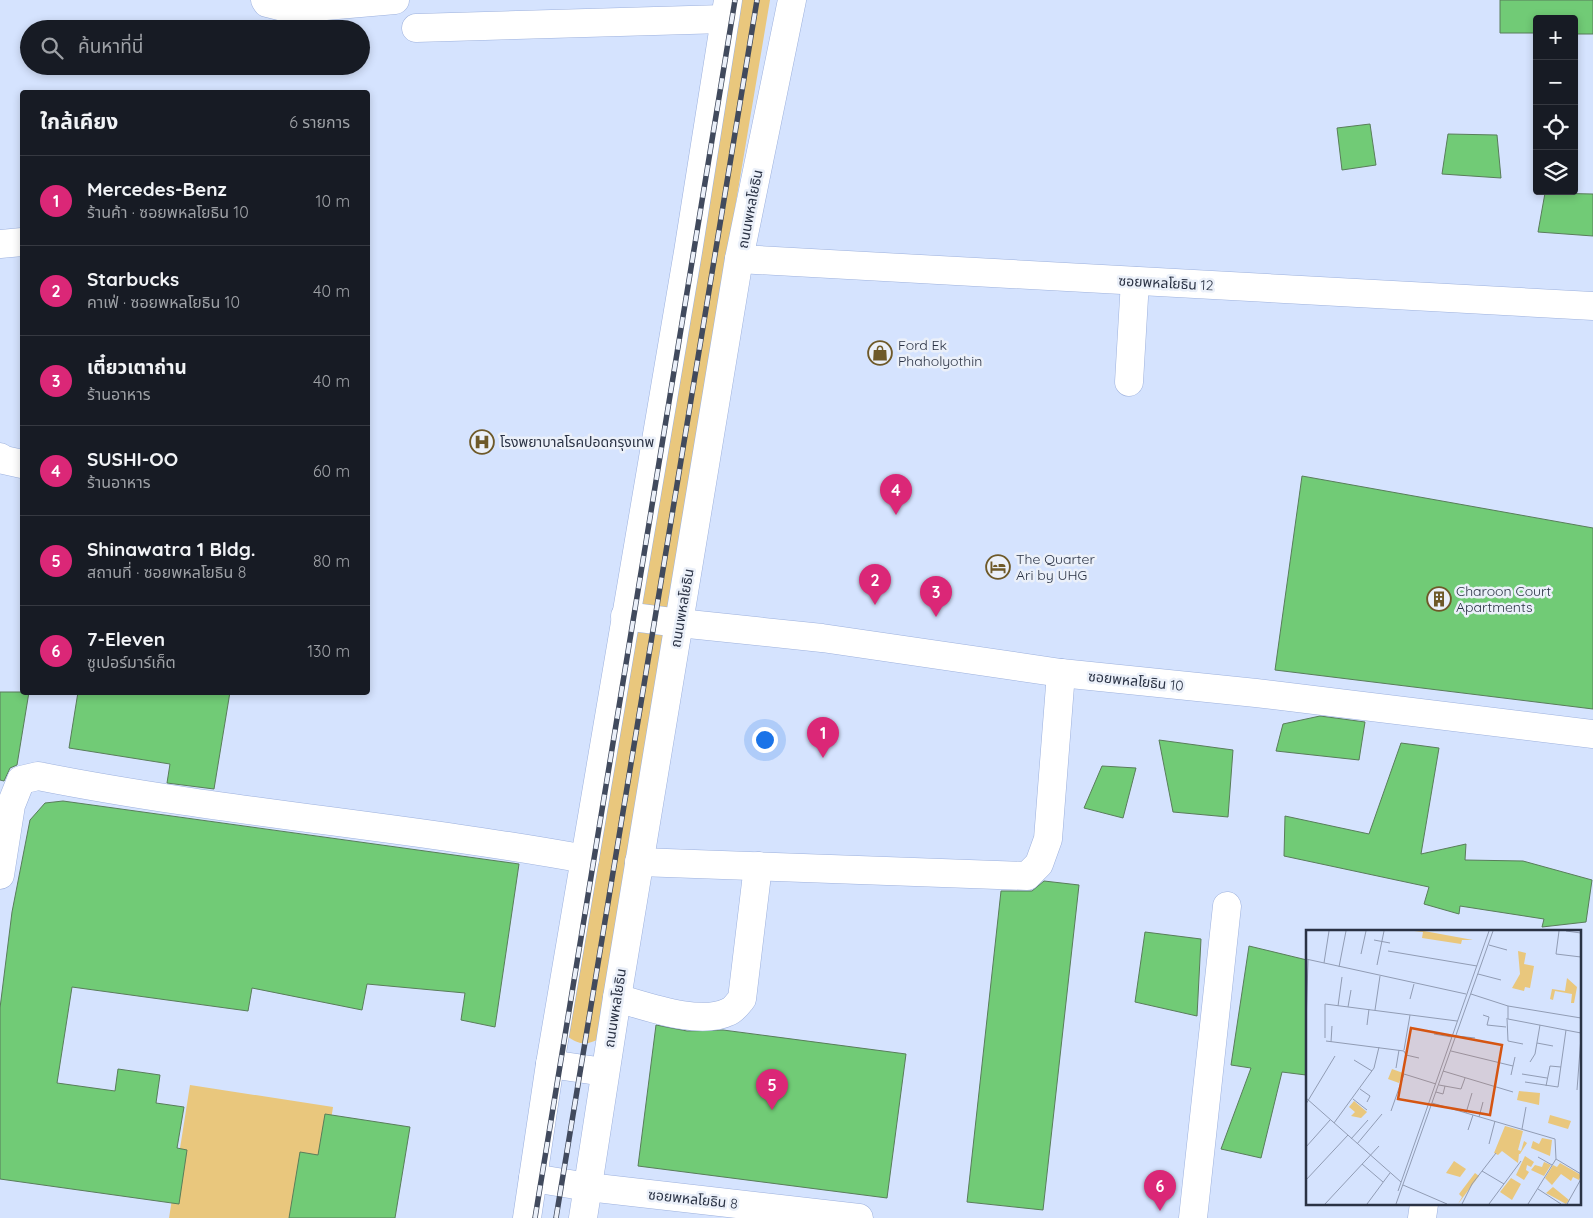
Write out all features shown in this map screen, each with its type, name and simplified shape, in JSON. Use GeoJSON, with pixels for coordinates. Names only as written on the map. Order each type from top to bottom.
{"type":"FeatureCollection","features":[{"type":"Feature","properties":{"kind":"street"},"geometry":{"type":"LineString","coordinates":[[265,0],[267,3],[291,9],[395,0]]}},
{"type":"Feature","properties":{"kind":"street","name":"ถนนพหลโยธิน"},"geometry":{"type":"LineString","coordinates":[[583,1218],[616,998],[740,260],[792,0]]}},
{"type":"Feature","properties":{"kind":"street"},"geometry":{"type":"LineString","coordinates":[[416,28],[726,10],[685,271],[550,1064],[527,1218]]}},
{"type":"Feature","properties":{"kind":"street"},"geometry":{"type":"LineString","coordinates":[[0,244],[20,242]]}},
{"type":"Feature","properties":{"kind":"street","name":"ซอยพหลโยธิน 12"},"geometry":{"type":"LineString","coordinates":[[740,260],[1593,306]]}},
{"type":"Feature","properties":{"kind":"street"},"geometry":{"type":"LineString","coordinates":[[1129,382],[1135,281]]}},
{"type":"Feature","properties":{"kind":"street"},"geometry":{"type":"LineString","coordinates":[[0,457],[4,460],[20,464]]}},
{"type":"Feature","properties":{"kind":"street","name":"ซอยพหลโยธิน 10"},"geometry":{"type":"LineString","coordinates":[[625,616],[822,638],[1061,673],[1266,694],[1593,734]]}},
{"type":"Feature","properties":{"kind":"street"},"geometry":{"type":"LineString","coordinates":[[639,862],[1027,876],[1039,864],[1048,838],[1061,673]]}},
{"type":"Feature","properties":{"kind":"street"},"geometry":{"type":"LineString","coordinates":[[0,875],[14,796],[21,780],[38,776],[188,802],[436,835],[585,859]]}},
{"type":"Feature","properties":{"kind":"street"},"geometry":{"type":"LineString","coordinates":[[616,998],[666,1011],[703,1017],[729,1012],[738,1004],[742,999],[758,866]]}},
{"type":"Feature","properties":{"kind":"street"},"geometry":{"type":"LineString","coordinates":[[1192,1218],[1227,906]]}},
{"type":"Feature","properties":{"kind":"street"},"geometry":{"type":"LineString","coordinates":[[550,1064],[604,1072]]}},
{"type":"Feature","properties":{"kind":"street","name":"ซอยพหลโยธิน 8"},"geometry":{"type":"LineString","coordinates":[[533,1178],[588,1187],[858,1218]]}},
{"type":"Feature","properties":{"kind":"shaded area"},"geometry":{"type":"Polygon","coordinates":[[[737,0],[770,0],[664,630],[600,1038],[583,1043],[567,1036],[737,0]]]}},
{"type":"Feature","properties":{"kind":"shaded area"},"geometry":{"type":"Polygon","coordinates":[[[190,1085],[333,1107],[316,1218],[169,1218],[190,1085]]]}},
{"type":"Feature","properties":{"kind":"building"},"geometry":{"type":"Polygon","coordinates":[[[1500,0],[1593,0],[1593,34],[1578,34],[1578,15],[1533,15],[1533,33],[1500,33],[1500,0]]]}},
{"type":"Feature","properties":{"kind":"building"},"geometry":{"type":"Polygon","coordinates":[[[1370,124],[1376,165],[1342,170],[1337,128],[1370,124]]]}},
{"type":"Feature","properties":{"kind":"building"},"geometry":{"type":"Polygon","coordinates":[[[1448,134],[1497,135],[1501,178],[1442,174],[1448,134]]]}},
{"type":"Feature","properties":{"kind":"building"},"geometry":{"type":"Polygon","coordinates":[[[1593,194],[1593,236],[1538,232],[1545,195],[1593,194]]]}},
{"type":"Feature","properties":{"kind":"building","name":"Charoon Court Apartments"},"geometry":{"type":"Polygon","coordinates":[[[1302,476],[1593,528],[1593,709],[1275,670],[1302,476]]]}},
{"type":"Feature","properties":{"kind":"building"},"geometry":{"type":"Polygon","coordinates":[[[0,692],[20,692],[20,695],[29,695],[17,765],[10,768],[4,781],[0,780],[0,692]]]}},
{"type":"Feature","properties":{"kind":"building"},"geometry":{"type":"Polygon","coordinates":[[[78,695],[230,695],[214,789],[167,783],[170,764],[69,748],[78,695]]]}},
{"type":"Feature","properties":{"kind":"building"},"geometry":{"type":"Polygon","coordinates":[[[1320,716],[1365,722],[1359,760],[1276,751],[1283,724],[1320,716]]]}},
{"type":"Feature","properties":{"kind":"building"},"geometry":{"type":"Polygon","coordinates":[[[1159,740],[1233,750],[1228,817],[1173,812],[1159,740]]]}},
{"type":"Feature","properties":{"kind":"building"},"geometry":{"type":"Polygon","coordinates":[[[1401,743],[1439,748],[1421,854],[1466,844],[1465,860],[1523,861],[1592,880],[1586,922],[1542,927],[1544,919],[1460,906],[1459,914],[1424,904],[1429,887],[1284,856],[1285,816],[1369,834],[1401,743]]]}},
{"type":"Feature","properties":{"kind":"building"},"geometry":{"type":"Polygon","coordinates":[[[1102,766],[1136,768],[1123,818],[1084,808],[1102,766]]]}},
{"type":"Feature","properties":{"kind":"building"},"geometry":{"type":"Polygon","coordinates":[[[63,801],[519,864],[495,1027],[461,1020],[465,993],[367,984],[362,1010],[252,988],[248,1011],[72,987],[57,1083],[115,1091],[118,1069],[160,1075],[156,1103],[184,1107],[177,1148],[187,1150],[179,1204],[0,1179],[0,1008],[12,912],[30,820],[45,803],[63,801]]]}},
{"type":"Feature","properties":{"kind":"building"},"geometry":{"type":"Polygon","coordinates":[[[1044,881],[1079,885],[1043,1210],[967,1202],[1001,891],[1032,891],[1044,881]]]}},
{"type":"Feature","properties":{"kind":"building"},"geometry":{"type":"Polygon","coordinates":[[[1145,932],[1201,939],[1197,1016],[1135,1002],[1145,932]]]}},
{"type":"Feature","properties":{"kind":"building"},"geometry":{"type":"Polygon","coordinates":[[[1249,946],[1306,960],[1306,1075],[1282,1072],[1261,1158],[1221,1149],[1251,1068],[1231,1065],[1249,946]]]}},
{"type":"Feature","properties":{"kind":"building"},"geometry":{"type":"Polygon","coordinates":[[[656,1025],[687,1031],[723,1030],[906,1054],[887,1198],[638,1166],[656,1025]]]}},
{"type":"Feature","properties":{"kind":"building"},"geometry":{"type":"Polygon","coordinates":[[[325,1114],[410,1127],[395,1218],[289,1218],[300,1152],[318,1155],[325,1114]]]}},
{"type":"Feature","properties":{"kind":"railway"},"geometry":{"type":"LineString","coordinates":[[535,1218],[735,0]]}},
{"type":"Feature","properties":{"kind":"railway"},"geometry":{"type":"LineString","coordinates":[[556,1218],[757,0]]}},
{"type":"Feature","properties":{"kind":"place","name":"Ford Ek Phaholyothin"},"geometry":{"type":"Point","coordinates":[880,353]}},
{"type":"Feature","properties":{"kind":"place","name":"โรงพยาบาลโรคปอดกรุงเทพ"},"geometry":{"type":"Point","coordinates":[482,442]}},
{"type":"Feature","properties":{"kind":"place","name":"SUSHI-OO"},"geometry":{"type":"Point","coordinates":[896,515]}},
{"type":"Feature","properties":{"kind":"place","name":"The Quarter Ari by UHG"},"geometry":{"type":"Point","coordinates":[998,567]}},
{"type":"Feature","properties":{"kind":"place","name":"Charoon Court Apartments"},"geometry":{"type":"Point","coordinates":[1439,599]}},
{"type":"Feature","properties":{"kind":"place","name":"Starbucks"},"geometry":{"type":"Point","coordinates":[875,605]}},
{"type":"Feature","properties":{"kind":"place","name":"เตี๋ยวเตาถ่าน"},"geometry":{"type":"Point","coordinates":[936,617]}},
{"type":"Feature","properties":{"kind":"place","name":"Mercedes-Benz"},"geometry":{"type":"Point","coordinates":[823,758]}},
{"type":"Feature","properties":{"kind":"place","name":"Shinawatra 1 Bldg."},"geometry":{"type":"Point","coordinates":[772,1110]}},
{"type":"Feature","properties":{"kind":"place","name":"7-Eleven"},"geometry":{"type":"Point","coordinates":[1160,1211]}}]}
